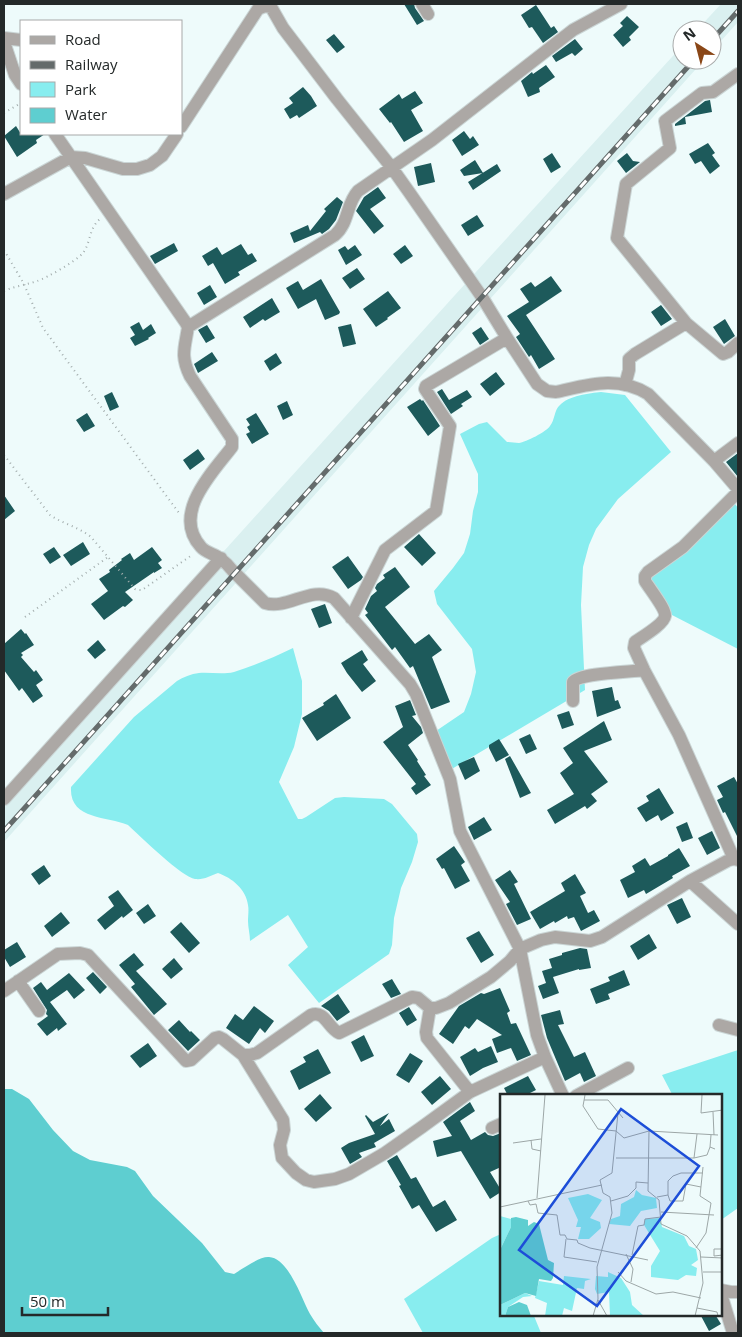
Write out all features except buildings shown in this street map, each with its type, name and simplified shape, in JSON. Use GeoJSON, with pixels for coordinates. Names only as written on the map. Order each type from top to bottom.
{"type":"FeatureCollection","features":[{"type":"Feature","properties":{"kind":"street"},"geometry":{"type":"LineString","coordinates":[[188,326],[336,235],[343,226],[351,202],[358,191],[432,140],[572,30],[621,4]]}},
{"type":"Feature","properties":{"kind":"street"},"geometry":{"type":"LineString","coordinates":[[182,125],[258,9],[274,5],[284,28],[392,168],[482,297],[506,338],[537,384],[547,391],[556,392],[605,382],[638,388],[648,394],[714,461],[738,490],[683,547],[645,576],[645,582],[664,610],[665,616],[662,623],[635,642],[634,648],[679,735],[736,860],[729,860],[690,881],[602,937],[590,941],[555,937],[541,940],[520,949],[510,961],[491,977],[449,1003],[436,1008],[430,1008],[418,998],[412,997],[339,1033],[320,1014],[311,1015],[257,1053],[243,1055]]}},
{"type":"Feature","properties":{"kind":"street"},"geometry":{"type":"LineString","coordinates":[[4,38],[20,40]]}},
{"type":"Feature","properties":{"kind":"street"},"geometry":{"type":"LineString","coordinates":[[4,42],[15,75],[20,82]]}},
{"type":"Feature","properties":{"kind":"street"},"geometry":{"type":"LineString","coordinates":[[738,74],[713,92],[702,93],[665,122],[670,148],[626,184],[617,238],[686,323],[723,354],[738,343]]}},
{"type":"Feature","properties":{"kind":"street"},"geometry":{"type":"LineString","coordinates":[[56,135],[188,326],[184,348],[186,367],[232,439],[232,447],[198,492],[192,509],[191,530],[202,549],[221,558],[265,603],[271,605],[279,604],[319,594],[334,598],[410,684],[416,694],[450,779],[460,831],[520,949],[537,1035],[561,1094]]}},
{"type":"Feature","properties":{"kind":"street"},"geometry":{"type":"LineString","coordinates":[[4,194],[70,157],[85,158],[123,169],[137,169],[150,165],[162,156],[176,135]]}},
{"type":"Feature","properties":{"kind":"street"},"geometry":{"type":"LineString","coordinates":[[625,385],[629,370],[629,360],[635,354],[686,323]]}},
{"type":"Feature","properties":{"kind":"street"},"geometry":{"type":"LineString","coordinates":[[351,618],[385,550],[436,511],[450,426],[425,389],[426,386],[506,338]]}},
{"type":"Feature","properties":{"kind":"street"},"geometry":{"type":"LineString","coordinates":[[714,461],[738,443]]}},
{"type":"Feature","properties":{"kind":"street"},"geometry":{"type":"LineString","coordinates":[[4,799],[221,558]]}},
{"type":"Feature","properties":{"kind":"street"},"geometry":{"type":"LineString","coordinates":[[573,701],[573,682],[576,678],[644,670]]}},
{"type":"Feature","properties":{"kind":"street"},"geometry":{"type":"LineString","coordinates":[[690,881],[738,924]]}},
{"type":"Feature","properties":{"kind":"street"},"geometry":{"type":"LineString","coordinates":[[4,991],[58,954],[80,953],[88,956],[186,1061],[191,1060],[215,1038],[223,1038],[243,1055],[282,1120],[284,1130],[280,1145],[282,1158],[296,1173],[306,1180],[314,1182],[335,1179],[349,1174],[407,1137],[470,1092],[545,1056]]}},
{"type":"Feature","properties":{"kind":"street"},"geometry":{"type":"LineString","coordinates":[[18,981],[39,1011]]}},
{"type":"Feature","properties":{"kind":"street"},"geometry":{"type":"LineString","coordinates":[[430,1008],[426,1032],[427,1038],[470,1092]]}},
{"type":"Feature","properties":{"kind":"street"},"geometry":{"type":"LineString","coordinates":[[719,1025],[738,1030]]}},
{"type":"Feature","properties":{"kind":"street"},"geometry":{"type":"LineString","coordinates":[[580,1094],[628,1068]]}},
{"type":"Feature","properties":{"kind":"street"},"geometry":{"type":"LineString","coordinates":[[722,1290],[738,1292]]}},
{"type":"Feature","properties":{"kind":"street"},"geometry":{"type":"LineString","coordinates":[[722,1297],[733,1333]]}},
{"type":"Feature","properties":{"kind":"path"},"geometry":{"type":"LineString","coordinates":[[4,113],[20,104]]}},
{"type":"Feature","properties":{"kind":"path"},"geometry":{"type":"LineString","coordinates":[[4,291],[40,280],[77,259],[88,245],[95,224],[109,212]]}},
{"type":"Feature","properties":{"kind":"path"},"geometry":{"type":"LineString","coordinates":[[4,250],[24,284],[43,328],[180,514]]}},
{"type":"Feature","properties":{"kind":"path"},"geometry":{"type":"LineString","coordinates":[[4,455],[50,515],[57,520],[86,532],[135,589],[142,590],[202,549]]}},
{"type":"Feature","properties":{"kind":"path"},"geometry":{"type":"LineString","coordinates":[[25,617],[108,557]]}},
{"type":"Feature","properties":{"kind":"shaded area"},"geometry":{"type":"Polygon","coordinates":[[[721,4],[738,4],[738,22],[722,40],[722,20],[706,20],[721,4]]]}},
{"type":"Feature","properties":{"kind":"shaded area"},"geometry":{"type":"Polygon","coordinates":[[[672,57],[672,70],[695,70],[4,842],[4,795],[672,57]]]}},
{"type":"Feature","properties":{"kind":"green space"},"geometry":{"type":"Polygon","coordinates":[[[601,392],[625,395],[671,452],[618,499],[596,529],[589,545],[583,567],[581,605],[585,690],[450,770],[436,731],[464,712],[471,694],[476,672],[472,649],[437,604],[434,591],[464,553],[470,534],[478,492],[478,474],[460,434],[487,422],[507,442],[519,443],[536,436],[548,428],[552,424],[558,407],[568,399],[601,392]]]}},
{"type":"Feature","properties":{"kind":"green space"},"geometry":{"type":"Polygon","coordinates":[[[735,504],[738,508],[738,649],[670,614],[648,578],[735,504]]]}},
{"type":"Feature","properties":{"kind":"green space"},"geometry":{"type":"Polygon","coordinates":[[[293,648],[302,681],[302,714],[294,747],[279,782],[298,819],[306,817],[335,798],[384,799],[392,804],[417,834],[418,842],[401,888],[394,918],[392,945],[389,954],[319,1003],[288,965],[308,947],[288,915],[250,941],[247,899],[238,885],[218,873],[201,879],[189,877],[162,856],[128,825],[91,815],[76,806],[72,798],[71,787],[134,717],[177,681],[196,673],[234,672],[293,648]]]}},
{"type":"Feature","properties":{"kind":"green space"},"geometry":{"type":"Polygon","coordinates":[[[738,1050],[738,1208],[722,1219],[722,1094],[672,1094],[662,1075],[738,1050]]]}},
{"type":"Feature","properties":{"kind":"green space"},"geometry":{"type":"Polygon","coordinates":[[[500,1234],[500,1317],[534,1317],[541,1333],[423,1333],[404,1299],[492,1238],[500,1234]]]}},
{"type":"Feature","properties":{"kind":"water"},"geometry":{"type":"Polygon","coordinates":[[[4,1089],[12,1089],[29,1099],[53,1130],[73,1151],[90,1160],[127,1167],[135,1171],[153,1196],[202,1243],[225,1272],[234,1274],[265,1257],[276,1259],[283,1264],[299,1290],[310,1314],[324,1333],[4,1333],[4,1089]]]}},
{"type":"Feature","properties":{"kind":"railway"},"geometry":{"type":"LineString","coordinates":[[722,29],[738,11]]}},
{"type":"Feature","properties":{"kind":"railway"},"geometry":{"type":"LineString","coordinates":[[4,831],[685,70]]}}]}
